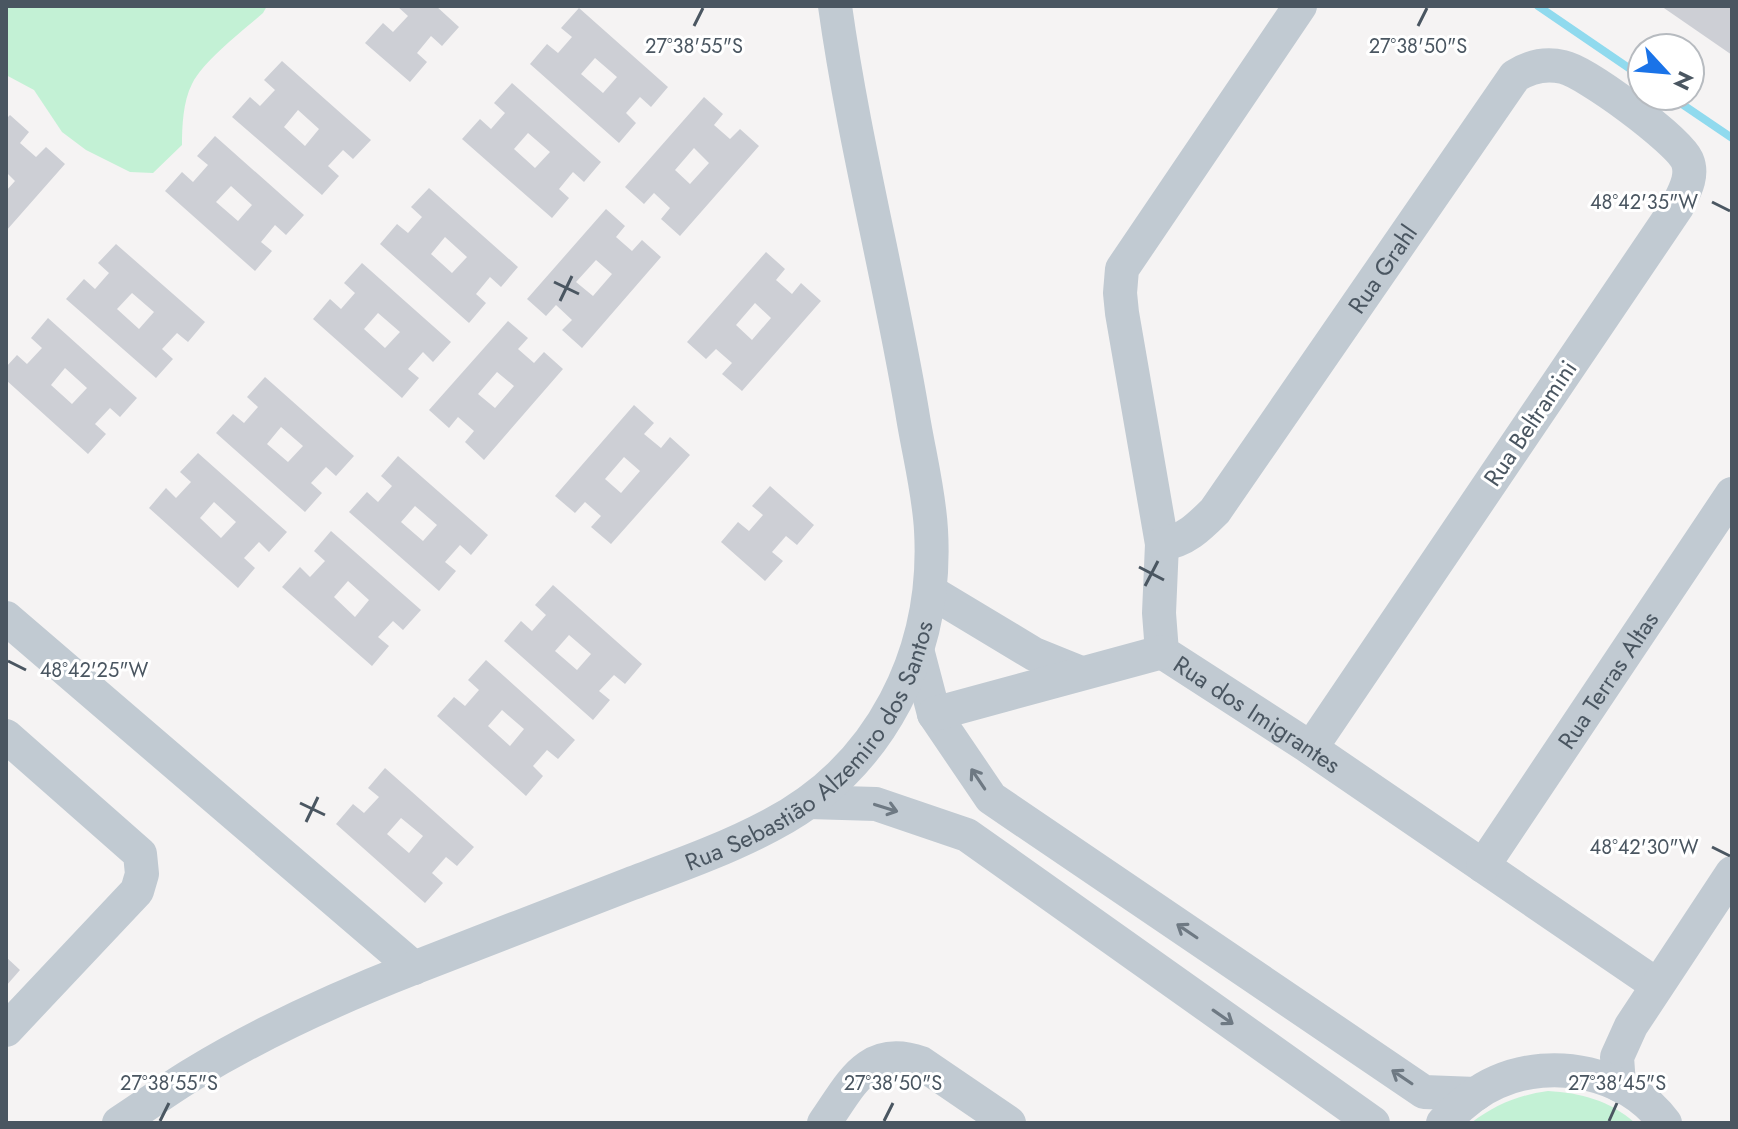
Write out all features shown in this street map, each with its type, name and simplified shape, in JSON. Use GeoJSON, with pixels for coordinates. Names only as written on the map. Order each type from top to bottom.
{"type":"FeatureCollection","features":[{"type":"Feature","properties":{"kind":"street","name":"Rua Sebastião Alzemiro dos Santos"},"geometry":{"type":"LineString","coordinates":[[119,1123],[194,1073],[353,993],[713,852],[774,824],[809,802],[841,774],[871,741],[900,694],[918,653],[931,592],[931,528],[904,363],[835,6]]}},
{"type":"Feature","properties":{"kind":"street","name":"Rua dos Imigrantes"},"geometry":{"type":"LineString","coordinates":[[1300,6],[1122,269],[1122,313],[1162,544],[1159,613],[1162,652],[1311,748],[1657,985]]}},
{"type":"Feature","properties":{"kind":"street","name":"Rua Grahl"},"geometry":{"type":"LineString","coordinates":[[1162,544],[1177,542],[1187,536],[1215,511],[1515,76],[1534,67],[1559,66],[1586,77],[1626,106]]}},
{"type":"Feature","properties":{"kind":"street","name":"Rua Beltramini"},"geometry":{"type":"LineString","coordinates":[[1311,748],[1681,200],[1690,176],[1687,161],[1679,148],[1633,112]]}},
{"type":"Feature","properties":{"kind":"street","name":"Rua Terras Altas"},"geometry":{"type":"LineString","coordinates":[[1483,866],[1732,494]]}},
{"type":"Feature","properties":{"kind":"street"},"geometry":{"type":"LineString","coordinates":[[931,592],[1034,654],[1081,673]]}},
{"type":"Feature","properties":{"kind":"street"},"geometry":{"type":"LineString","coordinates":[[6,618],[414,968]]}},
{"type":"Feature","properties":{"kind":"street"},"geometry":{"type":"LineString","coordinates":[[934,714],[1162,652]]}},
{"type":"Feature","properties":{"kind":"street"},"geometry":{"type":"LineString","coordinates":[[918,653],[934,714],[991,798],[1424,1092],[1476,1094]]}},
{"type":"Feature","properties":{"kind":"street"},"geometry":{"type":"LineString","coordinates":[[6,736],[140,854],[142,874],[137,891],[6,1030]]}},
{"type":"Feature","properties":{"kind":"street"},"geometry":{"type":"LineString","coordinates":[[809,802],[876,804],[967,835],[1373,1123]]}},
{"type":"Feature","properties":{"kind":"street"},"geometry":{"type":"LineString","coordinates":[[1619,1085],[1617,1057],[1631,1026],[1732,873]]}},
{"type":"Feature","properties":{"kind":"street"},"geometry":{"type":"LineString","coordinates":[[824,1123],[860,1073],[873,1062],[889,1057],[906,1057],[921,1063],[1009,1123]]}},
{"type":"Feature","properties":{"kind":"street"},"geometry":{"type":"LineString","coordinates":[[1443,1123],[1476,1094],[1498,1082],[1546,1070],[1584,1073],[1619,1085],[1642,1100],[1665,1123]]}},
{"type":"Feature","properties":{"kind":"green space"},"geometry":{"type":"Polygon","coordinates":[[[6,6],[267,6],[198,75],[185,106],[182,145],[153,173],[130,172],[86,150],[62,132],[34,90],[6,75],[6,6]]]}},
{"type":"Feature","properties":{"kind":"green space"},"geometry":{"type":"Polygon","coordinates":[[[1548,1091],[1594,1099],[1635,1123],[1471,1123],[1507,1102],[1548,1091]]]}},
{"type":"Feature","properties":{"kind":"building"},"geometry":{"type":"Polygon","coordinates":[[[397,6],[436,6],[459,27],[442,46],[431,36],[417,53],[427,62],[410,82],[365,43],[383,23],[393,32],[408,16],[397,6]]]}},
{"type":"Feature","properties":{"kind":"building"},"geometry":{"type":"Polygon","coordinates":[[[1661,6],[1732,6],[1732,55],[1706,37],[1706,32],[1699,32],[1661,6]]]}},
{"type":"Feature","properties":{"kind":"building"},"geometry":{"type":"Polygon","coordinates":[[[579,8],[668,87],[651,107],[640,97],[626,113],[636,123],[619,143],[530,64],[547,44],[558,53],[572,37],[561,28],[579,8]],[[595,58],[581,74],[603,93],[617,77],[595,58]]]}},
{"type":"Feature","properties":{"kind":"building"},"geometry":{"type":"Polygon","coordinates":[[[282,61],[371,140],[353,159],[343,150],[328,166],[339,176],[322,195],[232,117],[250,97],[260,106],[275,90],[264,80],[282,61]],[[298,110],[284,127],[305,146],[319,129],[298,110]]]}},
{"type":"Feature","properties":{"kind":"building"},"geometry":{"type":"Polygon","coordinates":[[[512,83],[601,162],[584,182],[573,172],[559,189],[569,198],[552,218],[462,139],[480,119],[491,129],[505,113],[494,103],[512,83]],[[528,133],[514,149],[535,168],[550,152],[528,133]]]}},
{"type":"Feature","properties":{"kind":"building"},"geometry":{"type":"Polygon","coordinates":[[[704,97],[723,114],[714,125],[730,139],[740,129],[759,146],[680,236],[661,219],[670,208],[654,193],[644,204],[625,187],[704,97]],[[694,148],[675,170],[690,184],[709,163],[694,148]]]}},
{"type":"Feature","properties":{"kind":"building"},"geometry":{"type":"Polygon","coordinates":[[[10,115],[29,132],[20,143],[36,157],[46,147],[65,164],[6,231],[6,191],[15,181],[6,172],[6,119],[10,115]]]}},
{"type":"Feature","properties":{"kind":"building"},"geometry":{"type":"Polygon","coordinates":[[[215,136],[304,215],[286,235],[275,225],[261,242],[272,251],[255,271],[165,191],[182,172],[193,182],[208,165],[197,156],[215,136]],[[231,186],[216,202],[238,221],[252,205],[231,186]]]}},
{"type":"Feature","properties":{"kind":"building"},"geometry":{"type":"Polygon","coordinates":[[[429,188],[518,267],[501,287],[490,277],[476,294],[486,303],[469,323],[380,244],[397,224],[408,233],[422,217],[411,207],[429,188]],[[445,237],[431,254],[452,273],[467,257],[445,237]]]}},
{"type":"Feature","properties":{"kind":"building"},"geometry":{"type":"Polygon","coordinates":[[[606,209],[625,226],[616,237],[632,251],[642,240],[661,257],[582,348],[562,330],[572,320],[556,305],[546,316],[527,299],[606,209]],[[596,260],[576,282],[593,296],[612,274],[596,260]]]}},
{"type":"Feature","properties":{"kind":"building"},"geometry":{"type":"Polygon","coordinates":[[[116,244],[205,322],[188,342],[177,333],[162,349],[173,359],[156,378],[66,299],[84,279],[95,289],[109,273],[98,263],[116,244]],[[132,293],[117,309],[139,329],[154,312],[132,293]]]}},
{"type":"Feature","properties":{"kind":"building"},"geometry":{"type":"Polygon","coordinates":[[[766,252],[785,269],[776,280],[792,294],[801,283],[821,301],[742,391],[722,374],[732,363],[716,349],[706,359],[687,342],[766,252]],[[755,303],[736,325],[752,340],[771,318],[755,303]]]}},
{"type":"Feature","properties":{"kind":"building"},"geometry":{"type":"Polygon","coordinates":[[[362,263],[451,342],[433,362],[423,352],[408,369],[419,378],[402,398],[313,319],[330,299],[341,309],[355,293],[344,283],[362,263]],[[378,313],[364,329],[385,348],[400,332],[378,313]]]}},
{"type":"Feature","properties":{"kind":"building"},"geometry":{"type":"Polygon","coordinates":[[[48,318],[137,398],[120,417],[110,408],[95,424],[106,434],[88,454],[6,380],[6,367],[17,355],[27,364],[42,348],[31,338],[48,318]],[[65,368],[51,385],[72,404],[87,388],[65,368]]]}},
{"type":"Feature","properties":{"kind":"building"},"geometry":{"type":"Polygon","coordinates":[[[508,321],[528,338],[518,349],[534,363],[544,352],[563,369],[484,460],[465,442],[474,431],[458,417],[449,428],[429,410],[508,321]],[[497,372],[478,394],[495,408],[514,386],[497,372]]]}},
{"type":"Feature","properties":{"kind":"building"},"geometry":{"type":"Polygon","coordinates":[[[265,377],[354,456],[336,476],[326,467],[311,483],[322,493],[305,512],[216,433],[233,414],[244,423],[258,407],[247,397],[265,377]],[[281,427],[267,444],[288,462],[303,446],[281,427]]]}},
{"type":"Feature","properties":{"kind":"building"},"geometry":{"type":"Polygon","coordinates":[[[634,405],[654,423],[644,434],[661,448],[670,437],[690,455],[611,544],[591,527],[601,516],[585,502],[575,513],[555,496],[634,405]],[[624,457],[605,479],[621,493],[640,471],[624,457]]]}},
{"type":"Feature","properties":{"kind":"building"},"geometry":{"type":"Polygon","coordinates":[[[198,453],[287,532],[269,552],[259,542],[244,558],[255,568],[238,588],[149,508],[166,488],[176,498],[191,482],[180,472],[198,453]],[[214,502],[200,518],[221,538],[236,522],[214,502]]]}},
{"type":"Feature","properties":{"kind":"building"},"geometry":{"type":"Polygon","coordinates":[[[398,456],[488,535],[471,555],[460,545],[445,562],[456,571],[439,591],[349,512],[367,492],[378,502],[392,486],[381,476],[398,456]],[[415,506],[401,522],[423,541],[437,525],[415,506]]]}},
{"type":"Feature","properties":{"kind":"building"},"geometry":{"type":"Polygon","coordinates":[[[770,486],[814,525],[797,545],[786,536],[772,552],[783,561],[765,581],[721,542],[738,522],[749,531],[763,515],[752,506],[770,486]]]}},
{"type":"Feature","properties":{"kind":"building"},"geometry":{"type":"Polygon","coordinates":[[[331,531],[421,610],[403,630],[393,621],[378,637],[389,646],[372,666],[282,587],[300,567],[310,577],[325,561],[314,551],[331,531]],[[348,581],[334,597],[355,617],[369,600],[348,581]]]}},
{"type":"Feature","properties":{"kind":"building"},"geometry":{"type":"Polygon","coordinates":[[[553,585],[642,664],[625,684],[614,675],[599,691],[610,700],[593,720],[504,641],[521,621],[532,631],[546,615],[535,605],[553,585]],[[569,635],[555,651],[577,670],[591,654],[569,635]]]}},
{"type":"Feature","properties":{"kind":"building"},"geometry":{"type":"Polygon","coordinates":[[[486,660],[575,740],[558,759],[547,750],[533,766],[543,776],[526,796],[437,716],[454,697],[465,706],[479,690],[468,680],[486,660]],[[502,710],[488,726],[510,746],[524,729],[502,710]]]}},
{"type":"Feature","properties":{"kind":"building"},"geometry":{"type":"Polygon","coordinates":[[[385,768],[474,847],[457,866],[446,857],[432,873],[443,883],[425,903],[336,824],[353,804],[364,813],[379,797],[368,788],[385,768]],[[401,818],[387,834],[409,853],[423,836],[401,818]]]}},
{"type":"Feature","properties":{"kind":"building"},"geometry":{"type":"Polygon","coordinates":[[[6,957],[20,970],[6,986],[6,957]]]}},
{"type":"Feature","properties":{"kind":"waterway"},"geometry":{"type":"LineString","coordinates":[[1538,6],[1626,66]]}},
{"type":"Feature","properties":{"kind":"waterway"},"geometry":{"type":"LineString","coordinates":[[1694,112],[1732,138]]}}]}
